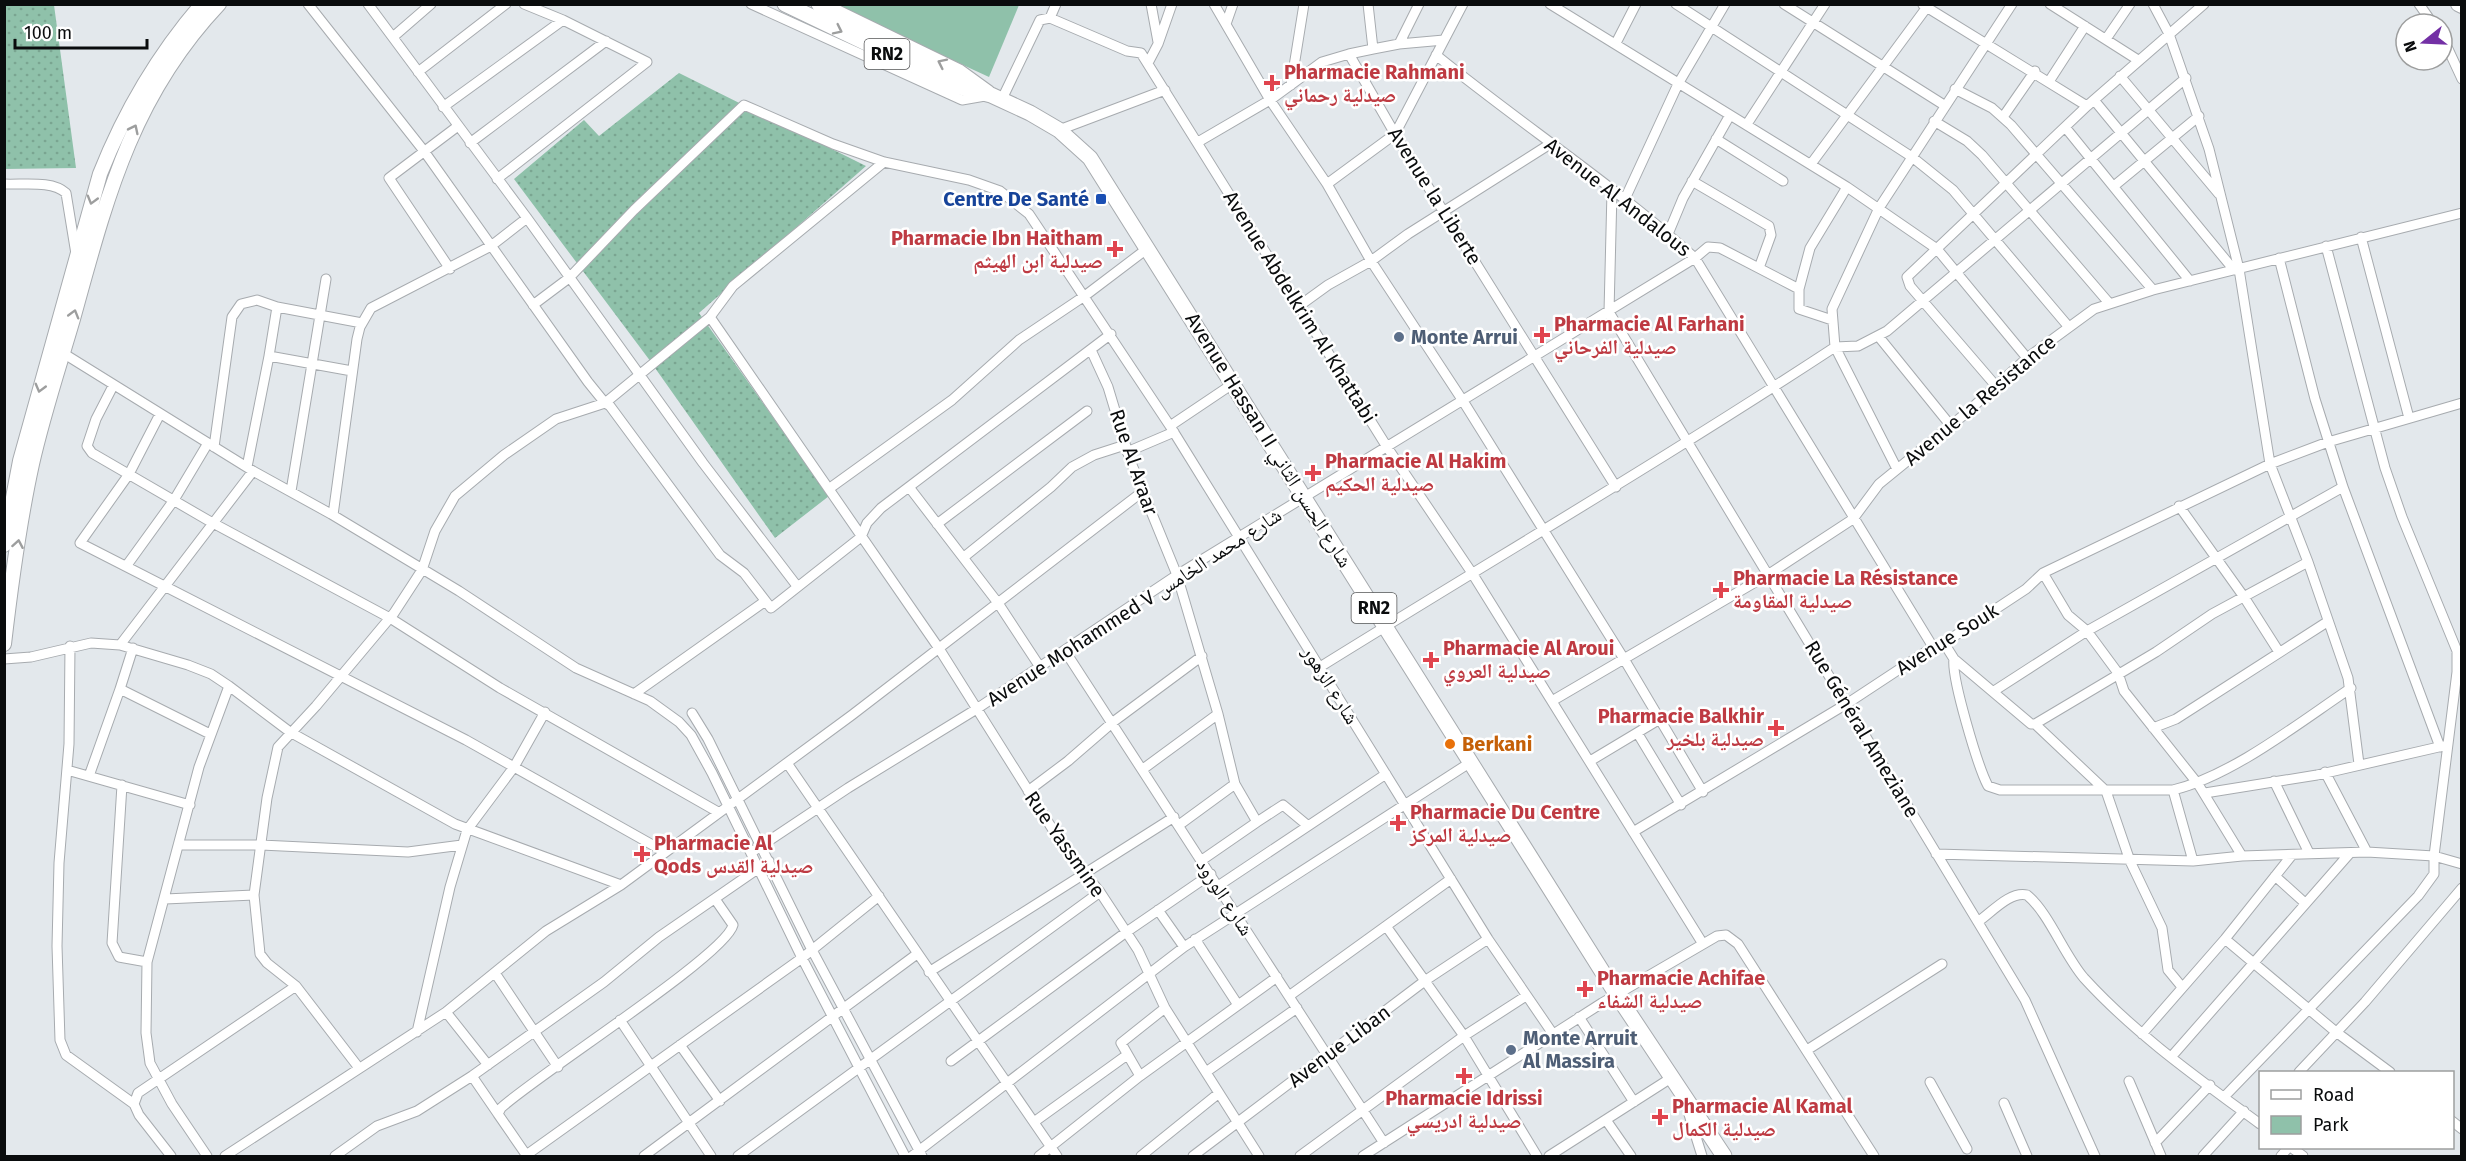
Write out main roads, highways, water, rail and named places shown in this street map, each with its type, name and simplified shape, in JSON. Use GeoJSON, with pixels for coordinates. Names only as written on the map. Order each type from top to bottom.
{"type":"FeatureCollection","features":[{"type":"Feature","properties":{"kind":"main road","name":"Avenue Hassan II شارع الحسن الثاني"},"geometry":{"type":"LineString","coordinates":[[785,4],[956,86],[996,97]]}},
{"type":"Feature","properties":{"kind":"main road","name":"Avenue Hassan II شارع الحسن الثاني"},"geometry":{"type":"LineString","coordinates":[[819,4],[959,72],[996,97],[1059,130],[1090,158],[1234,383],[1617,995],[1724,1156]]}},
{"type":"Feature","properties":{"kind":"place","name":"Pharmacie Rahmani صيدلية رحماني"},"geometry":{"type":"Point","coordinates":[1272,83]}},
{"type":"Feature","properties":{"kind":"place","name":"Centre De Santé"},"geometry":{"type":"Point","coordinates":[1101,199]}},
{"type":"Feature","properties":{"kind":"place","name":"Pharmacie Ibn Haitham صيدلية ابن الهيثم"},"geometry":{"type":"Point","coordinates":[1115,249]}},
{"type":"Feature","properties":{"kind":"place","name":"Pharmacie Al Farhani صيدلية الفرحاني"},"geometry":{"type":"Point","coordinates":[1542,335]}},
{"type":"Feature","properties":{"kind":"place","name":"Monte Arrui"},"geometry":{"type":"Point","coordinates":[1399,337]}},
{"type":"Feature","properties":{"kind":"place","name":"Pharmacie Al Hakim صيدلية الحكيم"},"geometry":{"type":"Point","coordinates":[1313,473]}},
{"type":"Feature","properties":{"kind":"place","name":"Pharmacie La Résistance صيدلية المقاومة"},"geometry":{"type":"Point","coordinates":[1721,590]}},
{"type":"Feature","properties":{"kind":"place","name":"Pharmacie Al Aroui صيدلية العروي"},"geometry":{"type":"Point","coordinates":[1431,660]}},
{"type":"Feature","properties":{"kind":"place","name":"Pharmacie Balkhir صيدلية بلخير"},"geometry":{"type":"Point","coordinates":[1776,728]}},
{"type":"Feature","properties":{"kind":"place","name":"Berkani"},"geometry":{"type":"Point","coordinates":[1450,744]}},
{"type":"Feature","properties":{"kind":"place","name":"Pharmacie Du Centre صيدلية المركز"},"geometry":{"type":"Point","coordinates":[1398,823]}},
{"type":"Feature","properties":{"kind":"place","name":"Pharmacie Al Qods صيدلية القدس"},"geometry":{"type":"Point","coordinates":[642,854]}},
{"type":"Feature","properties":{"kind":"place","name":"Pharmacie Achifae صيدلية الشفاء"},"geometry":{"type":"Point","coordinates":[1585,989]}},
{"type":"Feature","properties":{"kind":"place","name":"Monte Arruit Al Massira"},"geometry":{"type":"Point","coordinates":[1511,1050]}},
{"type":"Feature","properties":{"kind":"place","name":"Pharmacie Idrissi صيدلية ادريسي"},"geometry":{"type":"Point","coordinates":[1464,1076]}},
{"type":"Feature","properties":{"kind":"place","name":"Pharmacie Al Kamal صيدلية الكمال"},"geometry":{"type":"Point","coordinates":[1660,1117]}}]}
